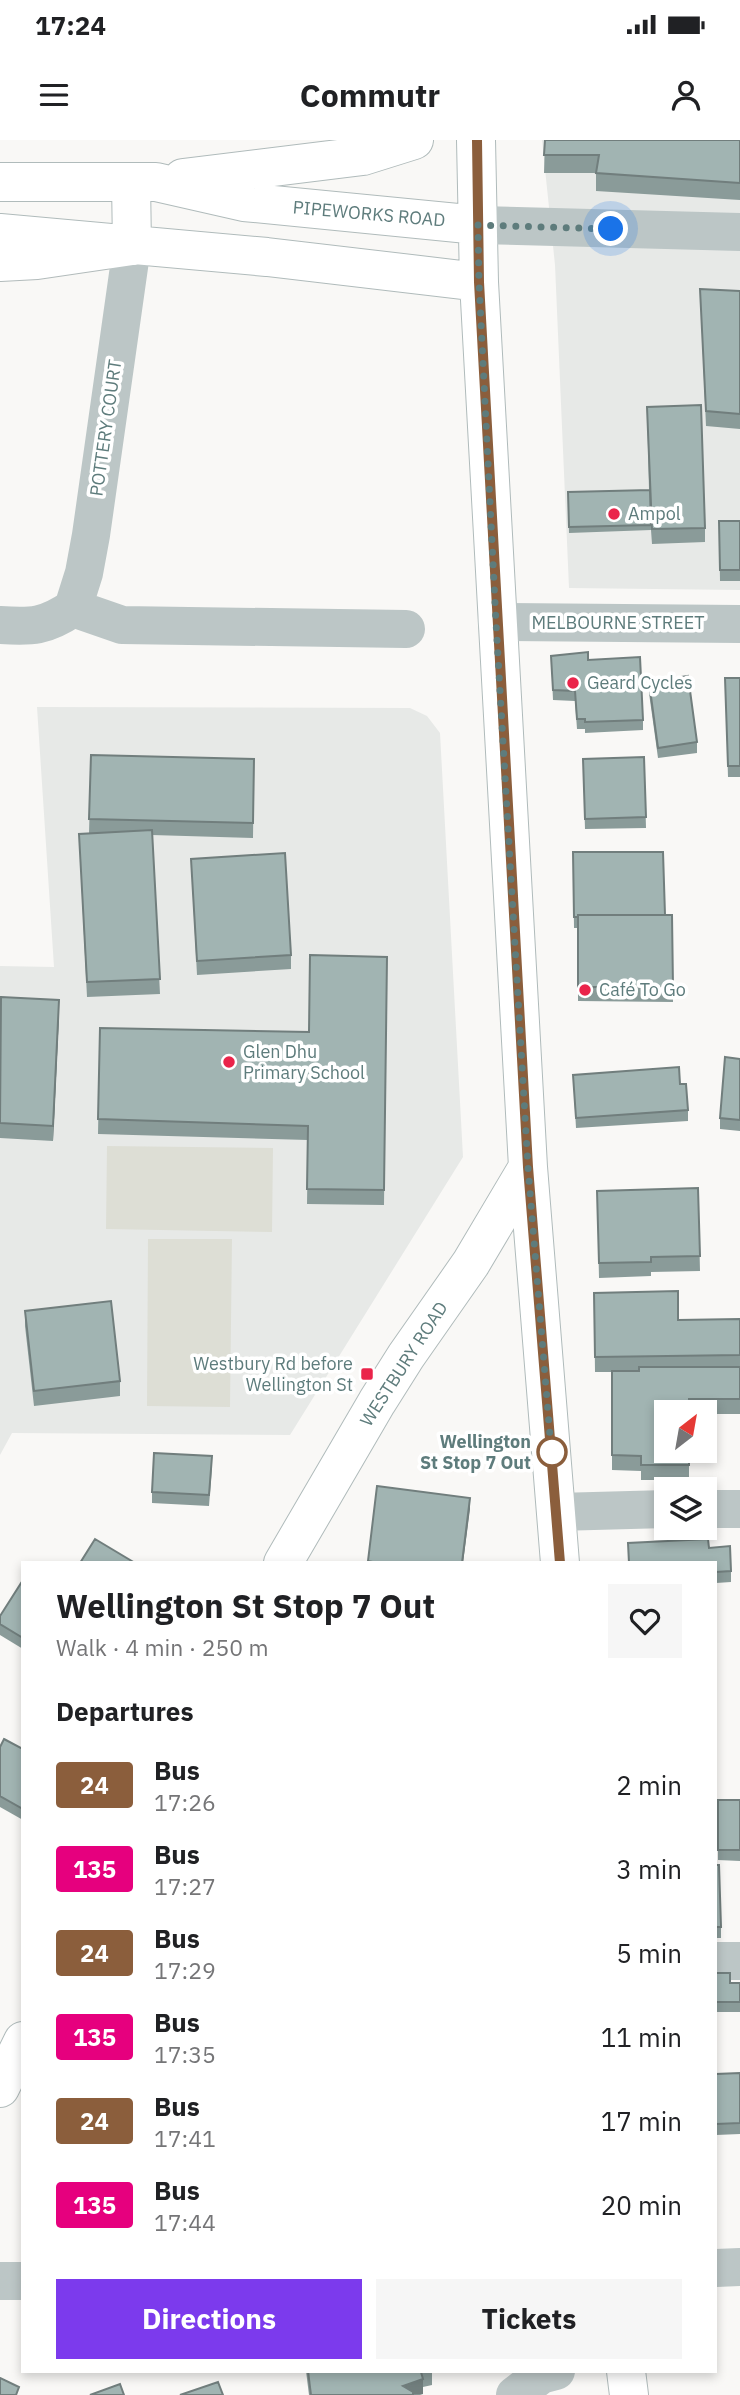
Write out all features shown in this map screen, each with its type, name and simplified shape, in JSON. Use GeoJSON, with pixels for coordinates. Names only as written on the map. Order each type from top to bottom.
{"type":"FeatureCollection","features":[{"type":"Feature","properties":{"kind":"main road"},"geometry":{"type":"LineString","coordinates":[[132,246],[144,182],[363,156],[414,140]]}},
{"type":"Feature","properties":{"kind":"main road"},"geometry":{"type":"LineString","coordinates":[[477,140],[479,282],[496,622],[528,1167],[560,1561]]}},
{"type":"Feature","properties":{"kind":"main road","name":"PIPEWORKS ROAD"},"geometry":{"type":"LineString","coordinates":[[0,182],[144,182],[244,202],[478,225]]}},
{"type":"Feature","properties":{"kind":"main road"},"geometry":{"type":"LineString","coordinates":[[0,233],[267,257],[479,282]]}},
{"type":"Feature","properties":{"kind":"main road"},"geometry":{"type":"LineString","coordinates":[[0,262],[37,260],[132,246]]}},
{"type":"Feature","properties":{"kind":"main road","name":"WESTBURY ROAD"},"geometry":{"type":"LineString","coordinates":[[284,1561],[377,1402],[471,1263],[528,1167]]}},
{"type":"Feature","properties":{"kind":"main road"},"geometry":{"type":"LineString","coordinates":[[0,2088],[21,2045]]}},
{"type":"Feature","properties":{"kind":"main road"},"geometry":{"type":"LineString","coordinates":[[626,2373],[629,2395]]}},
{"type":"Feature","properties":{"kind":"street","name":"PIPEWORKS ROAD"},"geometry":{"type":"LineString","coordinates":[[478,225],[740,232]]}},
{"type":"Feature","properties":{"kind":"street","name":"POTTERY COURT"},"geometry":{"type":"LineString","coordinates":[[73,608],[84,573],[91,536],[132,246]]}},
{"type":"Feature","properties":{"kind":"street"},"geometry":{"type":"LineString","coordinates":[[0,625],[30,626],[54,621],[73,608],[122,625],[406,629]]}},
{"type":"Feature","properties":{"kind":"street","name":"MELBOURNE STREET"},"geometry":{"type":"LineString","coordinates":[[496,622],[740,624]]}},
{"type":"Feature","properties":{"kind":"street"},"geometry":{"type":"LineString","coordinates":[[557,1512],[654,1509]]}},
{"type":"Feature","properties":{"kind":"street"},"geometry":{"type":"LineString","coordinates":[[717,1509],[740,1509]]}},
{"type":"Feature","properties":{"kind":"street"},"geometry":{"type":"LineString","coordinates":[[717,1961],[740,1961]]}},
{"type":"Feature","properties":{"kind":"street"},"geometry":{"type":"LineString","coordinates":[[717,2268],[740,2267]]}},
{"type":"Feature","properties":{"kind":"street"},"geometry":{"type":"LineString","coordinates":[[0,2281],[21,2281]]}},
{"type":"Feature","properties":{"kind":"street"},"geometry":{"type":"LineString","coordinates":[[515,2395],[541,2375],[548,2373]]}},
{"type":"Feature","properties":{"kind":"shaded area"},"geometry":{"type":"Polygon","coordinates":[[[542,140],[740,140],[740,590],[569,588],[555,265],[542,140]]]}},
{"type":"Feature","properties":{"kind":"shaded area","name":"Glen Dhu Primary School"},"geometry":{"type":"Polygon","coordinates":[[[37,707],[410,708],[427,716],[440,733],[463,1157],[290,1435],[12,1433],[0,1455],[0,966],[54,967],[37,707]]]}},
{"type":"Feature","properties":{"kind":"shaded area"},"geometry":{"type":"Polygon","coordinates":[[[107,1146],[273,1148],[272,1232],[106,1229],[107,1146]]]}},
{"type":"Feature","properties":{"kind":"shaded area"},"geometry":{"type":"Polygon","coordinates":[[[148,1239],[232,1239],[230,1407],[147,1406],[148,1239]]]}},
{"type":"Feature","properties":{"kind":"building"},"geometry":{"type":"Polygon","coordinates":[[[545,140],[740,140],[740,183],[596,173],[599,155],[544,155],[545,140]]]}},
{"type":"Feature","properties":{"kind":"building"},"geometry":{"type":"Polygon","coordinates":[[[700,289],[740,291],[740,414],[706,411],[700,289]]]}},
{"type":"Feature","properties":{"kind":"building"},"geometry":{"type":"Polygon","coordinates":[[[701,405],[705,528],[652,529],[647,407],[701,405]]]}},
{"type":"Feature","properties":{"kind":"building"},"geometry":{"type":"Polygon","coordinates":[[[650,490],[651,525],[569,527],[568,492],[650,490]]]}},
{"type":"Feature","properties":{"kind":"building"},"geometry":{"type":"Polygon","coordinates":[[[719,521],[740,521],[740,570],[720,570],[719,521]]]}},
{"type":"Feature","properties":{"kind":"building"},"geometry":{"type":"Polygon","coordinates":[[[588,652],[588,660],[640,657],[643,720],[585,722],[585,719],[577,719],[575,691],[553,690],[551,656],[588,652]]]}},
{"type":"Feature","properties":{"kind":"building"},"geometry":{"type":"Polygon","coordinates":[[[688,676],[697,742],[658,748],[649,682],[688,676]]]}},
{"type":"Feature","properties":{"kind":"building"},"geometry":{"type":"Polygon","coordinates":[[[725,678],[740,678],[740,766],[728,766],[725,678]]]}},
{"type":"Feature","properties":{"kind":"building"},"geometry":{"type":"Polygon","coordinates":[[[91,755],[254,759],[253,823],[89,819],[91,755]]]}},
{"type":"Feature","properties":{"kind":"building"},"geometry":{"type":"Polygon","coordinates":[[[644,757],[646,817],[585,819],[583,759],[644,757]]]}},
{"type":"Feature","properties":{"kind":"building"},"geometry":{"type":"Polygon","coordinates":[[[152,830],[160,979],[87,982],[79,834],[152,830]]]}},
{"type":"Feature","properties":{"kind":"building"},"geometry":{"type":"Polygon","coordinates":[[[573,852],[663,852],[665,915],[574,917],[573,852]]]}},
{"type":"Feature","properties":{"kind":"building"},"geometry":{"type":"Polygon","coordinates":[[[285,853],[291,955],[197,961],[191,859],[285,853]]]}},
{"type":"Feature","properties":{"kind":"building"},"geometry":{"type":"Polygon","coordinates":[[[578,915],[672,915],[673,987],[578,987],[578,915]]]}},
{"type":"Feature","properties":{"kind":"building"},"geometry":{"type":"Polygon","coordinates":[[[310,955],[387,957],[384,1190],[307,1189],[308,1126],[98,1119],[100,1028],[309,1032],[310,955]]]}},
{"type":"Feature","properties":{"kind":"building"},"geometry":{"type":"Polygon","coordinates":[[[1,997],[59,1000],[53,1126],[0,1123],[1,997]]]}},
{"type":"Feature","properties":{"kind":"building"},"geometry":{"type":"Polygon","coordinates":[[[725,1057],[740,1059],[740,1120],[720,1118],[725,1057]]]}},
{"type":"Feature","properties":{"kind":"building"},"geometry":{"type":"Polygon","coordinates":[[[679,1067],[680,1084],[686,1084],[688,1110],[576,1118],[573,1075],[679,1067]]]}},
{"type":"Feature","properties":{"kind":"building"},"geometry":{"type":"Polygon","coordinates":[[[698,1188],[700,1256],[651,1257],[651,1262],[599,1263],[597,1191],[698,1188]]]}},
{"type":"Feature","properties":{"kind":"building"},"geometry":{"type":"Polygon","coordinates":[[[678,1291],[678,1320],[740,1319],[740,1355],[595,1357],[594,1293],[678,1291]]]}},
{"type":"Feature","properties":{"kind":"building"},"geometry":{"type":"Polygon","coordinates":[[[111,1301],[120,1381],[34,1391],[25,1311],[111,1301]]]}},
{"type":"Feature","properties":{"kind":"building"},"geometry":{"type":"Polygon","coordinates":[[[639,1367],[740,1367],[740,1399],[654,1400],[654,1463],[689,1465],[641,1465],[641,1456],[612,1455],[612,1371],[639,1371],[639,1367]]]}},
{"type":"Feature","properties":{"kind":"building"},"geometry":{"type":"Polygon","coordinates":[[[154,1453],[212,1456],[209,1495],[152,1492],[154,1453]]]}},
{"type":"Feature","properties":{"kind":"building"},"geometry":{"type":"Polygon","coordinates":[[[377,1486],[470,1498],[462,1561],[368,1561],[377,1486]]]}},
{"type":"Feature","properties":{"kind":"building"},"geometry":{"type":"Polygon","coordinates":[[[95,1539],[132,1561],[81,1561],[95,1539]]]}},
{"type":"Feature","properties":{"kind":"building"},"geometry":{"type":"Polygon","coordinates":[[[708,1540],[709,1548],[730,1546],[731,1571],[717,1572],[717,1561],[629,1561],[628,1543],[708,1540]]]}},
{"type":"Feature","properties":{"kind":"building"},"geometry":{"type":"Polygon","coordinates":[[[21,1583],[21,1637],[0,1624],[0,1616],[21,1583]]]}},
{"type":"Feature","properties":{"kind":"building"},"geometry":{"type":"Polygon","coordinates":[[[4,1739],[21,1748],[21,1808],[0,1796],[0,1747],[4,1739]]]}},
{"type":"Feature","properties":{"kind":"building"},"geometry":{"type":"Polygon","coordinates":[[[718,1800],[740,1800],[740,1850],[718,1850],[718,1800]]]}},
{"type":"Feature","properties":{"kind":"building"},"geometry":{"type":"Polygon","coordinates":[[[717,1865],[719,1865],[721,1927],[717,1927],[717,1865]]]}},
{"type":"Feature","properties":{"kind":"building"},"geometry":{"type":"Polygon","coordinates":[[[717,1973],[730,1973],[730,1983],[740,1983],[740,2002],[717,2002],[717,1973]]]}},
{"type":"Feature","properties":{"kind":"building"},"geometry":{"type":"Polygon","coordinates":[[[740,2073],[740,2123],[717,2124],[717,2074],[740,2073]]]}},
{"type":"Feature","properties":{"kind":"building"},"geometry":{"type":"Polygon","coordinates":[[[308,2373],[421,2373],[423,2379],[403,2386],[413,2392],[413,2395],[311,2395],[308,2373]]]}},
{"type":"Feature","properties":{"kind":"building"},"geometry":{"type":"Polygon","coordinates":[[[0,2378],[19,2387],[16,2395],[0,2395],[0,2378]]]}},
{"type":"Feature","properties":{"kind":"building"},"geometry":{"type":"Polygon","coordinates":[[[218,2382],[223,2395],[180,2395],[218,2382]]]}},
{"type":"Feature","properties":{"kind":"building"},"geometry":{"type":"Polygon","coordinates":[[[120,2384],[124,2395],[90,2395],[120,2384]]]}},
{"type":"Feature","properties":{"kind":"bus line","name":"24"},"geometry":{"type":"LineString","coordinates":[[477,140],[479,282],[496,622],[528,1167],[560,1561]]}},
{"type":"Feature","properties":{"kind":"place","name":"Ampol"},"geometry":{"type":"Point","coordinates":[614,514]}},
{"type":"Feature","properties":{"kind":"place","name":"Geard Cycles"},"geometry":{"type":"Point","coordinates":[573,683]}},
{"type":"Feature","properties":{"kind":"place","name":"Café To Go"},"geometry":{"type":"Point","coordinates":[585,990]}},
{"type":"Feature","properties":{"kind":"place","name":"Glen Dhu Primary School"},"geometry":{"type":"Point","coordinates":[229,1062]}},
{"type":"Feature","properties":{"kind":"place","name":"Westbury Rd before Wellington St"},"geometry":{"type":"Point","coordinates":[367,1374]}},
{"type":"Feature","properties":{"kind":"place","name":"Wellington St Stop 7 Out"},"geometry":{"type":"Point","coordinates":[552,1452]}},
{"type":"Feature","properties":{"kind":"route"},"geometry":{"type":"LineString","coordinates":[[552,1452],[552,1461],[528,1167],[496,622],[478,225],[611,229]]}}]}
